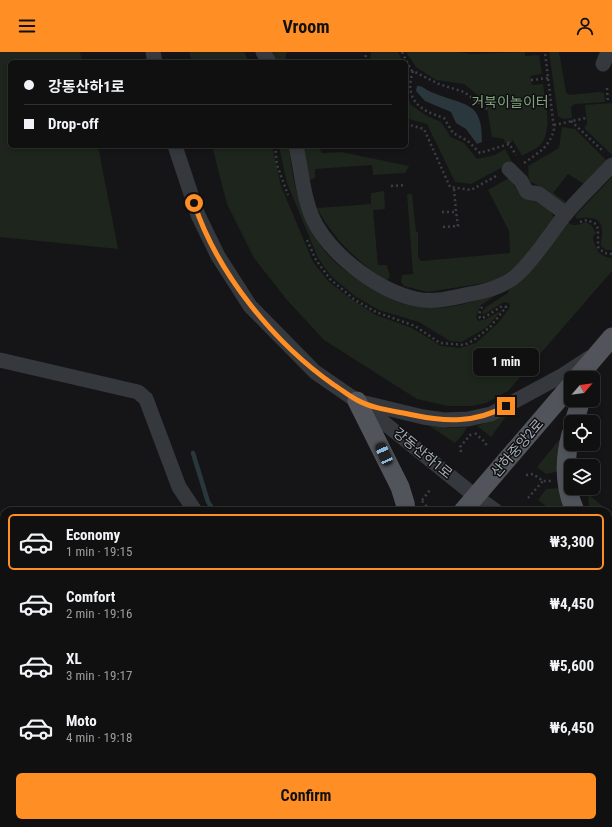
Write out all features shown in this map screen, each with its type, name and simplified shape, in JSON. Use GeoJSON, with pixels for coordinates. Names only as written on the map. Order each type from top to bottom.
{"type":"FeatureCollection","features":[{"type":"Feature","properties":{"kind":"main road"},"geometry":{"type":"LineString","coordinates":[[583,371],[606,344]]}},
{"type":"Feature","properties":{"kind":"main road"},"geometry":{"type":"LineString","coordinates":[[592,371],[606,344]]}},
{"type":"Feature","properties":{"kind":"main road","name":"산하중앙2로"},"geometry":{"type":"LineString","coordinates":[[466,507],[564,393]]}},
{"type":"Feature","properties":{"kind":"main road"},"geometry":{"type":"LineString","coordinates":[[357,401],[400,487],[405,503],[415,505]]}},
{"type":"Feature","properties":{"kind":"main road"},"geometry":{"type":"LineString","coordinates":[[566,451],[566,476],[570,500],[573,507]]}},
{"type":"Feature","properties":{"kind":"street","name":"강동산하1로"},"geometry":{"type":"LineString","coordinates":[[176,148],[198,215],[218,256],[250,306],[315,372],[357,401],[490,507]]}},
{"type":"Feature","properties":{"kind":"street"},"geometry":{"type":"LineString","coordinates":[[296,148],[307,206],[316,225],[328,241],[351,266],[396,292],[417,299],[435,300],[484,292],[500,286],[519,273],[609,160]]}},
{"type":"Feature","properties":{"kind":"street"},"geometry":{"type":"LineString","coordinates":[[515,167],[527,192],[539,194],[566,214]]}},
{"type":"Feature","properties":{"kind":"street"},"geometry":{"type":"LineString","coordinates":[[357,401],[396,412],[444,420],[483,416],[491,414],[563,375],[606,344]]}},
{"type":"Feature","properties":{"kind":"street"},"geometry":{"type":"LineString","coordinates":[[0,360],[138,392],[146,399],[179,487],[192,507]]}},
{"type":"Feature","properties":{"kind":"path"},"geometry":{"type":"LineString","coordinates":[[408,125],[424,129],[450,187],[471,190],[515,167],[548,146],[552,139],[554,124],[545,52]]}},
{"type":"Feature","properties":{"kind":"path"},"geometry":{"type":"LineString","coordinates":[[408,62],[413,71],[439,84],[464,92],[487,109]]}},
{"type":"Feature","properties":{"kind":"path"},"geometry":{"type":"LineString","coordinates":[[413,71],[409,84],[411,95],[416,104],[430,113],[444,118],[454,133],[468,141],[480,153],[508,143],[515,167]]}},
{"type":"Feature","properties":{"kind":"path"},"geometry":{"type":"LineString","coordinates":[[531,80],[548,78]]}},
{"type":"Feature","properties":{"kind":"path"},"geometry":{"type":"LineString","coordinates":[[607,88],[608,103]]}},
{"type":"Feature","properties":{"kind":"path"},"geometry":{"type":"LineString","coordinates":[[554,124],[586,118]]}},
{"type":"Feature","properties":{"kind":"path"},"geometry":{"type":"LineString","coordinates":[[571,121],[609,160]]}},
{"type":"Feature","properties":{"kind":"path"},"geometry":{"type":"LineString","coordinates":[[390,186],[406,185]]}},
{"type":"Feature","properties":{"kind":"path"},"geometry":{"type":"LineString","coordinates":[[443,227],[458,226],[454,188]]}},
{"type":"Feature","properties":{"kind":"path"},"geometry":{"type":"LineString","coordinates":[[442,212],[456,212]]}},
{"type":"Feature","properties":{"kind":"path"},"geometry":{"type":"LineString","coordinates":[[566,214],[573,221],[579,222],[587,220],[596,224],[598,229],[598,247],[604,253],[612,254]]}},
{"type":"Feature","properties":{"kind":"path"},"geometry":{"type":"LineString","coordinates":[[461,452],[460,447],[473,432],[486,443],[486,448]]}},
{"type":"Feature","properties":{"kind":"path"},"geometry":{"type":"LineString","coordinates":[[526,475],[533,474],[543,481],[528,498]]}},
{"type":"Feature","properties":{"kind":"path"},"geometry":{"type":"LineString","coordinates":[[415,505],[430,490]]}},
{"type":"Feature","properties":{"kind":"green space"},"geometry":{"type":"Polygon","coordinates":[[[0,52],[80,52],[82,60],[8,60],[8,148],[98,148],[118,249],[0,237],[0,52]]]}},
{"type":"Feature","properties":{"kind":"green space"},"geometry":{"type":"Polygon","coordinates":[[[189,52],[244,52],[248,60],[191,60],[189,52]]]}},
{"type":"Feature","properties":{"kind":"green space"},"geometry":{"type":"Polygon","coordinates":[[[271,52],[287,52],[285,58],[290,60],[275,60],[271,52]]]}},
{"type":"Feature","properties":{"kind":"green space"},"geometry":{"type":"Polygon","coordinates":[[[371,52],[398,52],[402,60],[370,60],[371,52]]]}},
{"type":"Feature","properties":{"kind":"green space","name":"거북이놀이터"},"geometry":{"type":"Polygon","coordinates":[[[406,52],[457,52],[472,54],[525,52],[525,56],[539,55],[542,74],[530,76],[532,85],[543,84],[547,114],[547,131],[545,138],[539,146],[522,156],[512,139],[512,142],[505,143],[504,139],[492,137],[486,102],[464,84],[436,80],[416,67],[406,52]]]}},
{"type":"Feature","properties":{"kind":"green space"},"geometry":{"type":"Polygon","coordinates":[[[549,52],[559,52],[566,92],[569,95],[599,92],[604,93],[605,102],[575,104],[571,107],[572,118],[563,119],[558,116],[549,52]]]}},
{"type":"Feature","properties":{"kind":"green space"},"geometry":{"type":"Polygon","coordinates":[[[408,98],[411,105],[427,116],[441,122],[451,137],[464,143],[477,159],[495,155],[505,149],[512,162],[471,184],[455,182],[427,124],[408,119],[408,98]]]}},
{"type":"Feature","properties":{"kind":"green space"},"geometry":{"type":"Polygon","coordinates":[[[612,103],[612,155],[584,128],[587,124],[585,105],[612,103]]]}},
{"type":"Feature","properties":{"kind":"green space"},"geometry":{"type":"Polygon","coordinates":[[[562,127],[575,129],[607,161],[584,184],[568,174],[553,193],[566,202],[564,205],[542,188],[529,181],[528,166],[559,148],[562,127]]]}},
{"type":"Feature","properties":{"kind":"green space"},"geometry":{"type":"Polygon","coordinates":[[[213,148],[272,148],[281,186],[313,262],[328,281],[354,301],[376,315],[412,328],[441,346],[460,348],[476,343],[498,323],[510,307],[509,303],[504,302],[483,315],[482,312],[486,307],[508,293],[510,289],[509,286],[568,222],[572,225],[576,225],[586,222],[592,226],[596,233],[593,237],[596,249],[604,256],[612,258],[612,271],[508,391],[486,403],[472,406],[448,406],[417,399],[324,340],[287,300],[254,258],[227,204],[213,148]]]}},
{"type":"Feature","properties":{"kind":"green space"},"geometry":{"type":"Polygon","coordinates":[[[279,148],[289,148],[297,194],[305,217],[321,247],[345,270],[387,296],[408,305],[444,308],[479,300],[500,291],[501,292],[481,305],[476,317],[478,321],[486,319],[502,310],[487,327],[462,342],[450,341],[419,322],[379,310],[356,297],[331,276],[318,258],[287,183],[279,148]]]}},
{"type":"Feature","properties":{"kind":"green space"},"geometry":{"type":"Polygon","coordinates":[[[304,148],[319,148],[322,153],[341,152],[409,166],[405,173],[373,175],[372,165],[315,169],[315,178],[310,180],[302,160],[304,148]]]}},
{"type":"Feature","properties":{"kind":"green space"},"geometry":{"type":"Polygon","coordinates":[[[612,177],[612,250],[606,250],[601,246],[602,232],[599,222],[593,218],[577,219],[575,216],[612,177]]]}},
{"type":"Feature","properties":{"kind":"green space"},"geometry":{"type":"Polygon","coordinates":[[[509,178],[523,198],[537,201],[542,204],[549,210],[555,219],[518,265],[498,279],[484,283],[428,292],[404,286],[401,282],[402,275],[413,274],[407,194],[412,194],[416,232],[418,232],[418,257],[421,261],[510,253],[509,231],[488,190],[509,178]]]}},
{"type":"Feature","properties":{"kind":"green space"},"geometry":{"type":"Polygon","coordinates":[[[384,191],[385,209],[373,210],[378,265],[387,265],[390,277],[386,281],[365,266],[347,249],[331,230],[317,208],[371,204],[371,193],[384,191]]]}},
{"type":"Feature","properties":{"kind":"green space"},"geometry":{"type":"Polygon","coordinates":[[[504,416],[505,418],[491,437],[477,426],[504,416]]]}},
{"type":"Feature","properties":{"kind":"green space"},"geometry":{"type":"Polygon","coordinates":[[[428,425],[448,428],[467,427],[455,443],[428,425]]]}},
{"type":"Feature","properties":{"kind":"green space"},"geometry":{"type":"Polygon","coordinates":[[[564,434],[564,448],[559,471],[546,474],[537,467],[564,434]]]}},
{"type":"Feature","properties":{"kind":"green space"},"geometry":{"type":"Polygon","coordinates":[[[562,488],[568,507],[547,507],[538,500],[546,489],[562,488]]]}},
{"type":"Feature","properties":{"kind":"green space"},"geometry":{"type":"Polygon","coordinates":[[[588,495],[604,507],[590,507],[588,495]]]}},
{"type":"Feature","properties":{"kind":"shaded area"},"geometry":{"type":"Polygon","coordinates":[[[417,86],[463,103],[475,111],[479,118],[482,142],[477,144],[466,129],[456,123],[451,112],[425,101],[416,91],[417,86]]]}},
{"type":"Feature","properties":{"kind":"waterway"},"geometry":{"type":"LineString","coordinates":[[193,453],[208,502],[211,507]]}},
{"type":"Feature","properties":{"kind":"route"},"geometry":{"type":"LineString","coordinates":[[194,203],[198,215],[218,256],[250,306],[315,372],[357,401],[423,418],[444,420],[468,419],[491,414],[506,406]]}}]}
